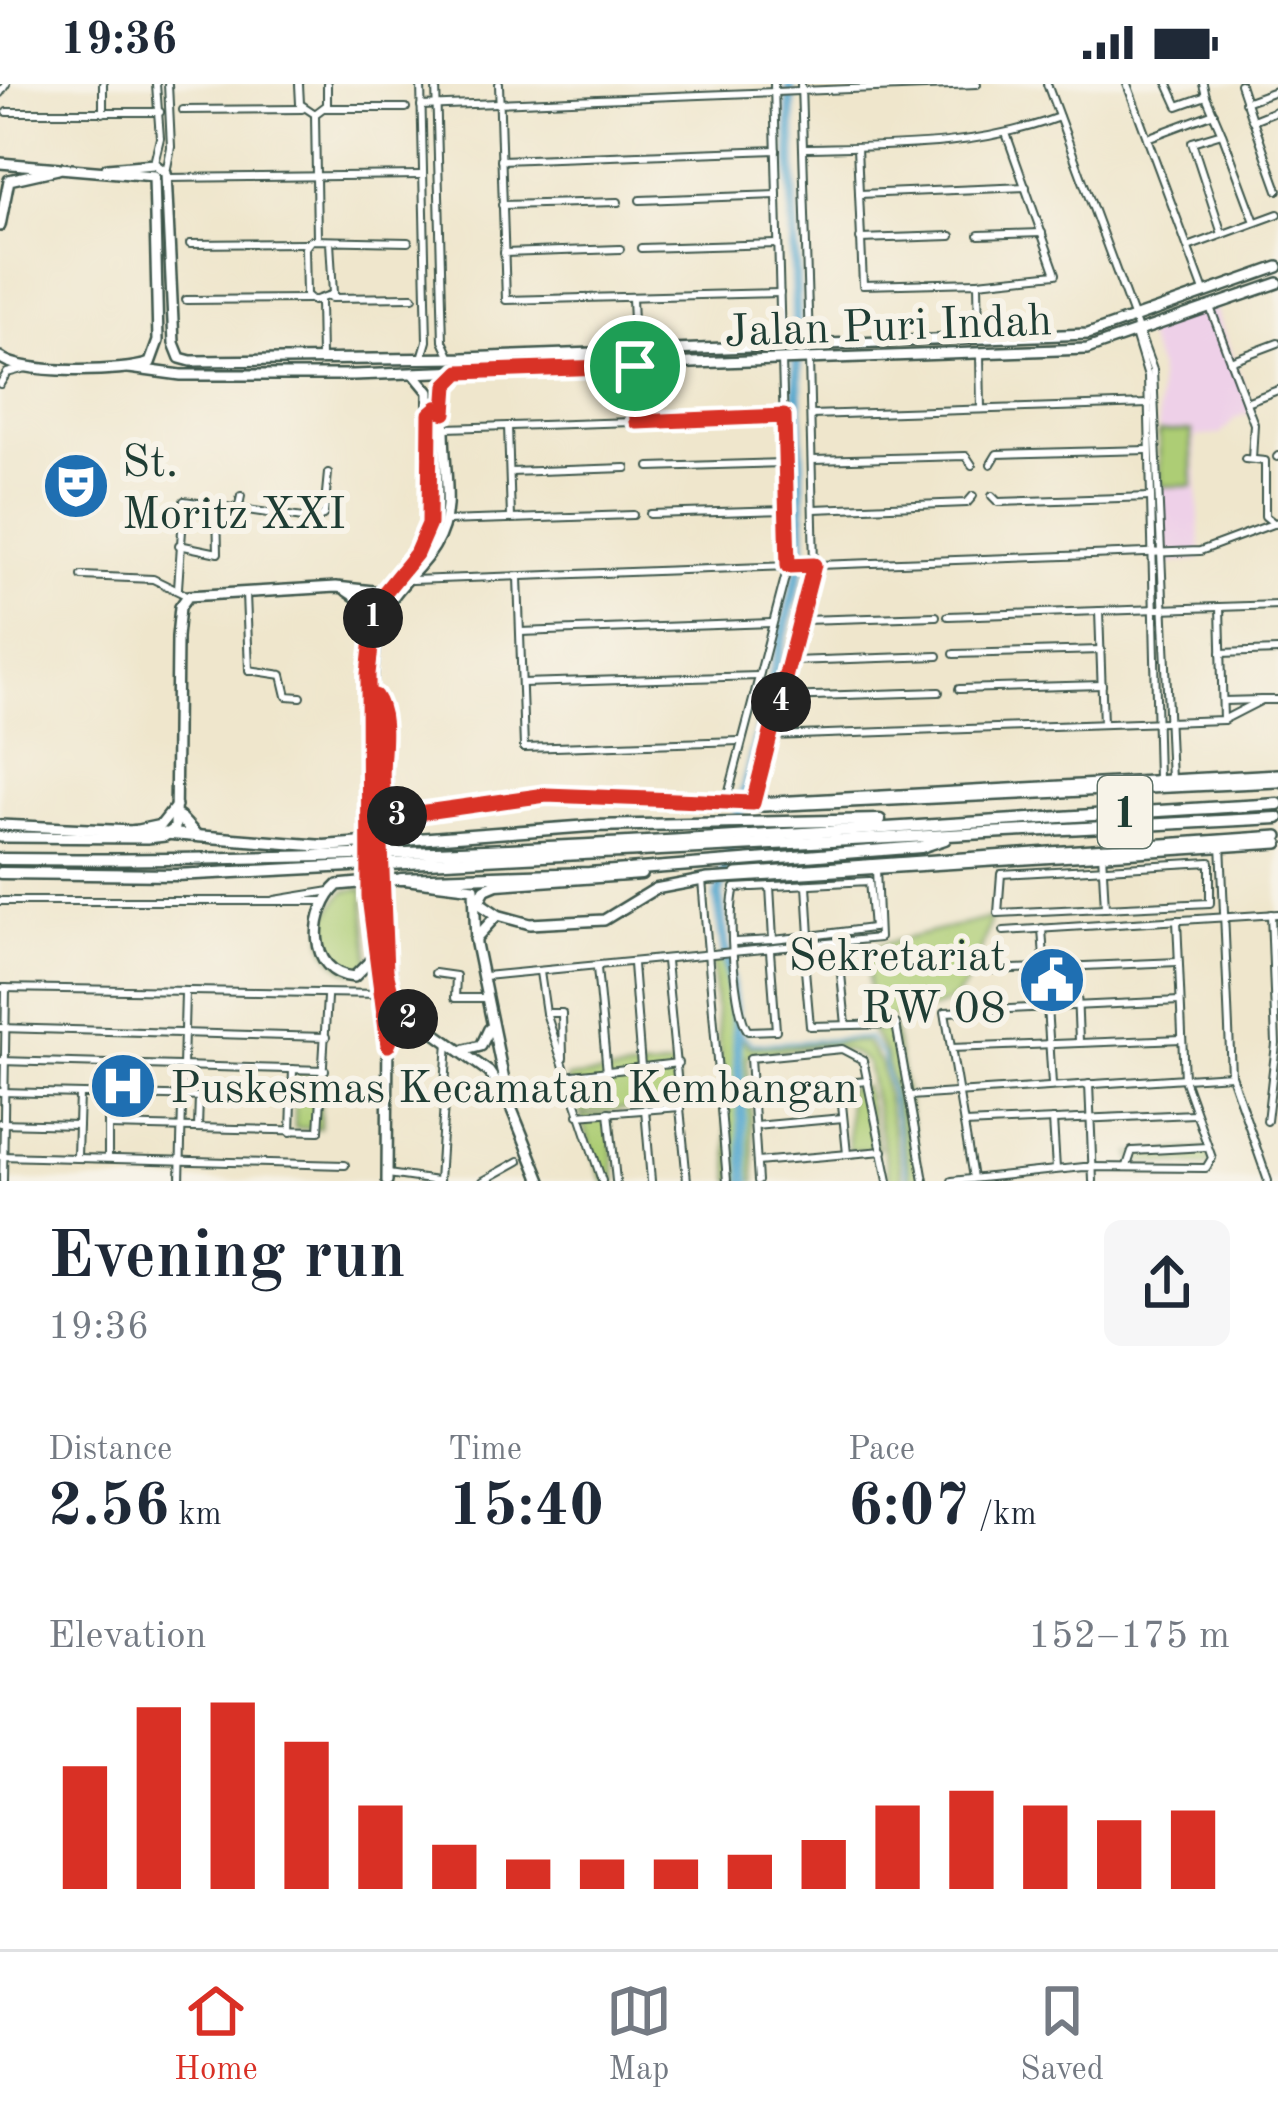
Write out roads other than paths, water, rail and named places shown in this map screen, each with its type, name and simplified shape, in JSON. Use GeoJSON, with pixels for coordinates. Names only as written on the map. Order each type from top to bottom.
{"type":"FeatureCollection","features":[{"type":"Feature","properties":{"kind":"highway","name":"1"},"geometry":{"type":"LineString","coordinates":[[0,873],[176,875],[720,843],[759,827],[901,825],[1278,804]]}},
{"type":"Feature","properties":{"kind":"highway"},"geometry":{"type":"LineString","coordinates":[[179,817],[198,836]]}},
{"type":"Feature","properties":{"kind":"highway","name":"1"},"geometry":{"type":"LineString","coordinates":[[0,860],[175,861],[720,843],[757,853],[932,845],[948,837],[1278,818]]}},
{"type":"Feature","properties":{"kind":"highway"},"geometry":{"type":"LineString","coordinates":[[133,831],[324,846],[590,826],[723,822],[759,827]]}},
{"type":"Feature","properties":{"kind":"highway"},"geometry":{"type":"LineString","coordinates":[[401,879],[679,865],[757,853]]}},
{"type":"Feature","properties":{"kind":"highway"},"geometry":{"type":"LineString","coordinates":[[497,915],[478,902],[485,889],[497,884],[596,881],[679,865]]}},
{"type":"Feature","properties":{"kind":"main road"},"geometry":{"type":"LineString","coordinates":[[0,163],[58,169],[152,169],[166,175],[172,263],[157,276]]}},
{"type":"Feature","properties":{"kind":"main road"},"geometry":{"type":"LineString","coordinates":[[0,226],[9,181],[58,169]]}},
{"type":"Feature","properties":{"kind":"main road"},"geometry":{"type":"LineString","coordinates":[[129,368],[150,363],[157,353],[152,169]]}},
{"type":"Feature","properties":{"kind":"main road","name":"Jalan Puri Indah"},"geometry":{"type":"LineString","coordinates":[[172,263],[174,343],[180,358],[321,359],[1088,334],[1278,267]]}},
{"type":"Feature","properties":{"kind":"main road","name":"Jalan Puri Indah"},"geometry":{"type":"LineString","coordinates":[[30,368],[129,368],[181,375],[410,374],[1087,349],[1278,283]]}},
{"type":"Feature","properties":{"kind":"main road"},"geometry":{"type":"LineString","coordinates":[[0,357],[30,368]]}},
{"type":"Feature","properties":{"kind":"main road"},"geometry":{"type":"LineString","coordinates":[[372,829],[375,696],[383,616],[450,521],[445,413],[447,385],[460,372]]}},
{"type":"Feature","properties":{"kind":"main road"},"geometry":{"type":"LineString","coordinates":[[388,1178],[388,1045],[374,956],[374,609],[419,549],[432,508],[427,385],[410,374]]}},
{"type":"Feature","properties":{"kind":"main road"},"geometry":{"type":"LineString","coordinates":[[430,414],[437,408],[445,413]]}},
{"type":"Feature","properties":{"kind":"main road"},"geometry":{"type":"LineString","coordinates":[[432,508],[440,502],[447,508]]}},
{"type":"Feature","properties":{"kind":"main road"},"geometry":{"type":"LineString","coordinates":[[0,825],[42,832],[170,834],[179,817],[177,637],[180,607],[188,596],[336,587],[383,592]]}},
{"type":"Feature","properties":{"kind":"main road"},"geometry":{"type":"LineString","coordinates":[[336,587],[374,609]]}},
{"type":"Feature","properties":{"kind":"main road"},"geometry":{"type":"LineString","coordinates":[[375,696],[383,712],[385,798],[397,816],[546,795],[753,803],[1278,778]]}},
{"type":"Feature","properties":{"kind":"main road"},"geometry":{"type":"LineString","coordinates":[[0,837],[133,831],[160,825],[177,803]]}},
{"type":"Feature","properties":{"kind":"main road"},"geometry":{"type":"LineString","coordinates":[[475,939],[497,915],[530,924],[604,920],[655,889],[705,880],[874,873],[1102,850],[1278,839]]}},
{"type":"Feature","properties":{"kind":"main road"},"geometry":{"type":"LineString","coordinates":[[374,956],[356,976],[328,968],[317,935],[327,896],[346,881],[401,879],[474,888],[475,939],[489,1024],[508,1100],[541,1181]]}},
{"type":"Feature","properties":{"kind":"main road"},"geometry":{"type":"LineString","coordinates":[[374,897],[390,991],[398,1008],[465,1050],[508,1100]]}},
{"type":"Feature","properties":{"kind":"main road"},"geometry":{"type":"LineString","coordinates":[[388,1045],[397,1024],[412,1019]]}},
{"type":"Feature","properties":{"kind":"main road"},"geometry":{"type":"LineString","coordinates":[[465,1050],[483,1045],[489,1024]]}},
{"type":"Feature","properties":{"kind":"street"},"geometry":{"type":"LineString","coordinates":[[0,93],[6,84]]}},
{"type":"Feature","properties":{"kind":"street"},"geometry":{"type":"LineString","coordinates":[[103,84],[104,113]]}},
{"type":"Feature","properties":{"kind":"street"},"geometry":{"type":"LineString","coordinates":[[152,169],[160,112],[156,84]]}},
{"type":"Feature","properties":{"kind":"street"},"geometry":{"type":"LineString","coordinates":[[168,84],[171,147],[166,175],[422,175]]}},
{"type":"Feature","properties":{"kind":"street"},"geometry":{"type":"LineString","coordinates":[[299,84],[302,109]]}},
{"type":"Feature","properties":{"kind":"street"},"geometry":{"type":"LineString","coordinates":[[325,108],[327,84]]}},
{"type":"Feature","properties":{"kind":"street"},"geometry":{"type":"LineString","coordinates":[[421,84],[428,341],[422,358]]}},
{"type":"Feature","properties":{"kind":"street"},"geometry":{"type":"LineString","coordinates":[[436,84],[442,341],[451,358]]}},
{"type":"Feature","properties":{"kind":"street"},"geometry":{"type":"LineString","coordinates":[[499,84],[506,300],[780,293]]}},
{"type":"Feature","properties":{"kind":"street"},"geometry":{"type":"LineString","coordinates":[[774,84],[784,346]]}},
{"type":"Feature","properties":{"kind":"street"},"geometry":{"type":"LineString","coordinates":[[421,106],[977,84]]}},
{"type":"Feature","properties":{"kind":"street"},"geometry":{"type":"LineString","coordinates":[[1047,84],[1135,318],[1151,376],[1158,785]]}},
{"type":"Feature","properties":{"kind":"street"},"geometry":{"type":"LineString","coordinates":[[1127,84],[1205,294]]}},
{"type":"Feature","properties":{"kind":"street"},"geometry":{"type":"LineString","coordinates":[[1168,84],[1177,105],[1206,96]]}},
{"type":"Feature","properties":{"kind":"street"},"geometry":{"type":"LineString","coordinates":[[1203,84],[1255,222]]}},
{"type":"Feature","properties":{"kind":"street"},"geometry":{"type":"LineString","coordinates":[[1240,84],[1278,190]]}},
{"type":"Feature","properties":{"kind":"street"},"geometry":{"type":"LineString","coordinates":[[1245,102],[1278,89]]}},
{"type":"Feature","properties":{"kind":"street"},"geometry":{"type":"LineString","coordinates":[[800,90],[807,345]]}},
{"type":"Feature","properties":{"kind":"street"},"geometry":{"type":"LineString","coordinates":[[315,114],[325,108],[406,108]]}},
{"type":"Feature","properties":{"kind":"street"},"geometry":{"type":"LineString","coordinates":[[183,110],[302,109],[315,114]]}},
{"type":"Feature","properties":{"kind":"street"},"geometry":{"type":"LineString","coordinates":[[1253,120],[1278,110]]}},
{"type":"Feature","properties":{"kind":"street"},"geometry":{"type":"LineString","coordinates":[[7,112],[160,112]]}},
{"type":"Feature","properties":{"kind":"street"},"geometry":{"type":"LineString","coordinates":[[1148,138],[1214,113]]}},
{"type":"Feature","properties":{"kind":"street"},"geometry":{"type":"LineString","coordinates":[[315,114],[317,239]]}},
{"type":"Feature","properties":{"kind":"street"},"geometry":{"type":"LineString","coordinates":[[803,148],[1007,136],[1059,117]]}},
{"type":"Feature","properties":{"kind":"street"},"geometry":{"type":"LineString","coordinates":[[1221,133],[1190,147],[1222,234]]}},
{"type":"Feature","properties":{"kind":"street"},"geometry":{"type":"LineString","coordinates":[[857,147],[865,286],[1054,277],[1007,136]]}},
{"type":"Feature","properties":{"kind":"street"},"geometry":{"type":"LineString","coordinates":[[501,160],[776,150]]}},
{"type":"Feature","properties":{"kind":"street"},"geometry":{"type":"LineString","coordinates":[[859,194],[1026,187]]}},
{"type":"Feature","properties":{"kind":"street"},"geometry":{"type":"LineString","coordinates":[[640,200],[777,195]]}},
{"type":"Feature","properties":{"kind":"street"},"geometry":{"type":"LineString","coordinates":[[502,205],[619,202]]}},
{"type":"Feature","properties":{"kind":"street"},"geometry":{"type":"LineString","coordinates":[[1188,247],[1278,214]]}},
{"type":"Feature","properties":{"kind":"street"},"geometry":{"type":"LineString","coordinates":[[980,236],[1042,233]]}},
{"type":"Feature","properties":{"kind":"street"},"geometry":{"type":"LineString","coordinates":[[860,239],[951,236]]}},
{"type":"Feature","properties":{"kind":"street"},"geometry":{"type":"LineString","coordinates":[[190,244],[307,243],[317,239],[408,242]]}},
{"type":"Feature","properties":{"kind":"street"},"geometry":{"type":"LineString","coordinates":[[330,242],[331,298]]}},
{"type":"Feature","properties":{"kind":"street"},"geometry":{"type":"LineString","coordinates":[[307,243],[308,299]]}},
{"type":"Feature","properties":{"kind":"street"},"geometry":{"type":"LineString","coordinates":[[641,248],[778,244]]}},
{"type":"Feature","properties":{"kind":"street"},"geometry":{"type":"LineString","coordinates":[[504,253],[620,249]]}},
{"type":"Feature","properties":{"kind":"street"},"geometry":{"type":"LineString","coordinates":[[978,282],[979,340]]}},
{"type":"Feature","properties":{"kind":"street"},"geometry":{"type":"LineString","coordinates":[[186,300],[413,297]]}},
{"type":"Feature","properties":{"kind":"street"},"geometry":{"type":"LineString","coordinates":[[632,298],[637,422]]}},
{"type":"Feature","properties":{"kind":"street"},"geometry":{"type":"LineString","coordinates":[[320,301],[321,359]]}},
{"type":"Feature","properties":{"kind":"street"},"geometry":{"type":"LineString","coordinates":[[1211,309],[1254,424],[1248,459],[1265,461],[1264,514],[1276,523]]}},
{"type":"Feature","properties":{"kind":"street"},"geometry":{"type":"LineString","coordinates":[[1230,361],[1278,343]]}},
{"type":"Feature","properties":{"kind":"street"},"geometry":{"type":"LineString","coordinates":[[980,354],[982,409]]}},
{"type":"Feature","properties":{"kind":"street"},"geometry":{"type":"LineString","coordinates":[[753,803],[803,620],[813,565],[808,359]]}},
{"type":"Feature","properties":{"kind":"street"},"geometry":{"type":"LineString","coordinates":[[729,803],[740,741],[790,566],[784,360]]}},
{"type":"Feature","properties":{"kind":"street"},"geometry":{"type":"LineString","coordinates":[[0,384],[7,373],[30,368]]}},
{"type":"Feature","properties":{"kind":"street"},"geometry":{"type":"LineString","coordinates":[[1151,376],[1152,450]]}},
{"type":"Feature","properties":{"kind":"street"},"geometry":{"type":"LineString","coordinates":[[1246,402],[1278,390]]}},
{"type":"Feature","properties":{"kind":"street"},"geometry":{"type":"LineString","coordinates":[[810,415],[1149,404]]}},
{"type":"Feature","properties":{"kind":"street"},"geometry":{"type":"LineString","coordinates":[[446,428],[784,416]]}},
{"type":"Feature","properties":{"kind":"street"},"geometry":{"type":"LineString","coordinates":[[508,426],[512,519]]}},
{"type":"Feature","properties":{"kind":"street"},"geometry":{"type":"LineString","coordinates":[[992,464],[997,454],[1152,450]]}},
{"type":"Feature","properties":{"kind":"street"},"geometry":{"type":"LineString","coordinates":[[812,460],[966,456],[972,465]]}},
{"type":"Feature","properties":{"kind":"street"},"geometry":{"type":"LineString","coordinates":[[650,467],[785,463]]}},
{"type":"Feature","properties":{"kind":"street"},"geometry":{"type":"LineString","coordinates":[[510,472],[626,468]]}},
{"type":"Feature","properties":{"kind":"street"},"geometry":{"type":"LineString","coordinates":[[178,588],[184,501],[320,519],[328,473]]}},
{"type":"Feature","properties":{"kind":"street"},"geometry":{"type":"LineString","coordinates":[[238,510],[241,496]]}},
{"type":"Feature","properties":{"kind":"street"},"geometry":{"type":"LineString","coordinates":[[813,509],[967,503],[973,496]]}},
{"type":"Feature","properties":{"kind":"street"},"geometry":{"type":"LineString","coordinates":[[992,496],[998,502],[1153,496]]}},
{"type":"Feature","properties":{"kind":"street"},"geometry":{"type":"LineString","coordinates":[[1153,496],[1164,552],[1171,784]]}},
{"type":"Feature","properties":{"kind":"street"},"geometry":{"type":"LineString","coordinates":[[179,545],[218,553],[217,506]]}},
{"type":"Feature","properties":{"kind":"street"},"geometry":{"type":"LineString","coordinates":[[650,514],[787,510]]}},
{"type":"Feature","properties":{"kind":"street"},"geometry":{"type":"LineString","coordinates":[[450,521],[633,515]]}},
{"type":"Feature","properties":{"kind":"street"},"geometry":{"type":"LineString","coordinates":[[412,580],[1208,550],[1276,523]]}},
{"type":"Feature","properties":{"kind":"street"},"geometry":{"type":"LineString","coordinates":[[82,577],[130,576],[178,588],[188,596]]}},
{"type":"Feature","properties":{"kind":"street"},"geometry":{"type":"LineString","coordinates":[[518,578],[524,748],[740,741]]}},
{"type":"Feature","properties":{"kind":"street"},"geometry":{"type":"LineString","coordinates":[[246,591],[249,670],[282,675],[287,696],[302,698]]}},
{"type":"Feature","properties":{"kind":"street"},"geometry":{"type":"LineString","coordinates":[[948,616],[1278,605]]}},
{"type":"Feature","properties":{"kind":"street"},"geometry":{"type":"LineString","coordinates":[[1220,607],[1223,720]]}},
{"type":"Feature","properties":{"kind":"street"},"geometry":{"type":"LineString","coordinates":[[1100,611],[1103,724]]}},
{"type":"Feature","properties":{"kind":"street"},"geometry":{"type":"LineString","coordinates":[[803,620],[936,616]]}},
{"type":"Feature","properties":{"kind":"street"},"geometry":{"type":"LineString","coordinates":[[520,632],[772,623]]}},
{"type":"Feature","properties":{"kind":"street"},"geometry":{"type":"LineString","coordinates":[[954,654],[1101,650]]}},
{"type":"Feature","properties":{"kind":"street"},"geometry":{"type":"LineString","coordinates":[[1221,653],[1278,651]]}},
{"type":"Feature","properties":{"kind":"street"},"geometry":{"type":"LineString","coordinates":[[792,661],[938,656]]}},
{"type":"Feature","properties":{"kind":"street"},"geometry":{"type":"LineString","coordinates":[[522,683],[758,676]]}},
{"type":"Feature","properties":{"kind":"street"},"geometry":{"type":"LineString","coordinates":[[958,689],[1102,685]]}},
{"type":"Feature","properties":{"kind":"street"},"geometry":{"type":"LineString","coordinates":[[782,697],[939,692]]}},
{"type":"Feature","properties":{"kind":"street"},"geometry":{"type":"LineString","coordinates":[[771,736],[1223,720],[1262,700]]}},
{"type":"Feature","properties":{"kind":"street"},"geometry":{"type":"LineString","coordinates":[[1223,701],[1278,700]]}},
{"type":"Feature","properties":{"kind":"street"},"geometry":{"type":"LineString","coordinates":[[1221,843],[1231,1075],[1267,1178],[1258,1181]]}},
{"type":"Feature","properties":{"kind":"street"},"geometry":{"type":"LineString","coordinates":[[1102,850],[1105,908]]}},
{"type":"Feature","properties":{"kind":"street"},"geometry":{"type":"LineString","coordinates":[[1210,862],[1213,898],[1210,903],[998,913],[1001,874],[1103,868],[1210,862]]}},
{"type":"Feature","properties":{"kind":"street"},"geometry":{"type":"LineString","coordinates":[[481,976],[666,961],[711,956],[732,954],[770,951],[876,939],[874,873],[733,890],[732,954],[744,1028],[776,1028],[770,951]]}},
{"type":"Feature","properties":{"kind":"street"},"geometry":{"type":"LineString","coordinates":[[705,880],[728,1181]]}},
{"type":"Feature","properties":{"kind":"street"},"geometry":{"type":"LineString","coordinates":[[807,884],[810,936]]}},
{"type":"Feature","properties":{"kind":"street"},"geometry":{"type":"LineString","coordinates":[[770,886],[773,940]]}},
{"type":"Feature","properties":{"kind":"street"},"geometry":{"type":"LineString","coordinates":[[0,901],[327,896]]}},
{"type":"Feature","properties":{"kind":"street"},"geometry":{"type":"LineString","coordinates":[[1004,931],[1274,914],[1277,1044],[1267,1121]]}},
{"type":"Feature","properties":{"kind":"street"},"geometry":{"type":"LineString","coordinates":[[952,1181],[1093,1167],[1197,1172],[1210,1162],[1184,1079],[1177,920]]}},
{"type":"Feature","properties":{"kind":"street"},"geometry":{"type":"LineString","coordinates":[[733,942],[877,928]]}},
{"type":"Feature","properties":{"kind":"street"},"geometry":{"type":"LineString","coordinates":[[1042,928],[1052,1084]]}},
{"type":"Feature","properties":{"kind":"street"},"geometry":{"type":"LineString","coordinates":[[838,943],[846,1024]]}},
{"type":"Feature","properties":{"kind":"street"},"geometry":{"type":"LineString","coordinates":[[803,947],[810,1025],[896,1024],[925,1181]]}},
{"type":"Feature","properties":{"kind":"street"},"geometry":{"type":"LineString","coordinates":[[666,961],[687,1181]]}},
{"type":"Feature","properties":{"kind":"street"},"geometry":{"type":"LineString","coordinates":[[990,970],[1179,962]]}},
{"type":"Feature","properties":{"kind":"street"},"geometry":{"type":"LineString","coordinates":[[633,964],[641,1067]]}},
{"type":"Feature","properties":{"kind":"street"},"geometry":{"type":"LineString","coordinates":[[597,967],[607,1072]]}},
{"type":"Feature","properties":{"kind":"street"},"geometry":{"type":"LineString","coordinates":[[1076,967],[1079,1042]]}},
{"type":"Feature","properties":{"kind":"street"},"geometry":{"type":"LineString","coordinates":[[539,972],[564,1073],[602,1181]]}},
{"type":"Feature","properties":{"kind":"street"},"geometry":{"type":"LineString","coordinates":[[435,973],[456,976],[454,998],[484,998]]}},
{"type":"Feature","properties":{"kind":"street"},"geometry":{"type":"LineString","coordinates":[[3,1181],[3,988],[380,998]]}},
{"type":"Feature","properties":{"kind":"street"},"geometry":{"type":"LineString","coordinates":[[181,1181],[184,992]]}},
{"type":"Feature","properties":{"kind":"street"},"geometry":{"type":"LineString","coordinates":[[108,1126],[319,1131],[327,997]]}},
{"type":"Feature","properties":{"kind":"street"},"geometry":{"type":"LineString","coordinates":[[973,1178],[945,1012],[1180,1001]]}},
{"type":"Feature","properties":{"kind":"street"},"geometry":{"type":"LineString","coordinates":[[546,1012],[562,1012],[564,1073]]}},
{"type":"Feature","properties":{"kind":"street"},"geometry":{"type":"LineString","coordinates":[[3,1028],[326,1037]]}},
{"type":"Feature","properties":{"kind":"street"},"geometry":{"type":"LineString","coordinates":[[951,1048],[1182,1039]]}},
{"type":"Feature","properties":{"kind":"street"},"geometry":{"type":"LineString","coordinates":[[388,1178],[438,1181],[448,1040]]}},
{"type":"Feature","properties":{"kind":"street"},"geometry":{"type":"LineString","coordinates":[[758,1181],[750,1058],[850,1050],[862,1060],[888,1181]]}},
{"type":"Feature","properties":{"kind":"street"},"geometry":{"type":"LineString","coordinates":[[3,1061],[325,1070]]}},
{"type":"Feature","properties":{"kind":"street"},"geometry":{"type":"LineString","coordinates":[[564,1073],[678,1063]]}},
{"type":"Feature","properties":{"kind":"street"},"geometry":{"type":"LineString","coordinates":[[291,1132],[293,1070]]}},
{"type":"Feature","properties":{"kind":"street"},"geometry":{"type":"LineString","coordinates":[[910,1096],[958,1089],[1231,1075]]}},
{"type":"Feature","properties":{"kind":"street"},"geometry":{"type":"LineString","coordinates":[[752,1091],[868,1081]]}},
{"type":"Feature","properties":{"kind":"street"},"geometry":{"type":"LineString","coordinates":[[840,1084],[847,1154]]}},
{"type":"Feature","properties":{"kind":"street"},"geometry":{"type":"LineString","coordinates":[[1090,1084],[1093,1181]]}},
{"type":"Feature","properties":{"kind":"street"},"geometry":{"type":"LineString","coordinates":[[3,1092],[292,1099]]}},
{"type":"Feature","properties":{"kind":"street"},"geometry":{"type":"LineString","coordinates":[[77,1158],[79,1094]]}},
{"type":"Feature","properties":{"kind":"street"},"geometry":{"type":"LineString","coordinates":[[108,1095],[108,1158]]}},
{"type":"Feature","properties":{"kind":"street"},"geometry":{"type":"LineString","coordinates":[[198,1128],[200,1097]]}},
{"type":"Feature","properties":{"kind":"street"},"geometry":{"type":"LineString","coordinates":[[578,1115],[680,1107]]}},
{"type":"Feature","properties":{"kind":"street"},"geometry":{"type":"LineString","coordinates":[[645,1109],[651,1181]]}},
{"type":"Feature","properties":{"kind":"street"},"geometry":{"type":"LineString","coordinates":[[609,1112],[616,1181]]}},
{"type":"Feature","properties":{"kind":"street"},"geometry":{"type":"LineString","coordinates":[[964,1124],[1195,1114]]}},
{"type":"Feature","properties":{"kind":"street"},"geometry":{"type":"LineString","coordinates":[[754,1126],[843,1118]]}},
{"type":"Feature","properties":{"kind":"street"},"geometry":{"type":"LineString","coordinates":[[1053,1120],[1056,1169]]}},
{"type":"Feature","properties":{"kind":"street"},"geometry":{"type":"LineString","coordinates":[[3,1123],[78,1125]]}},
{"type":"Feature","properties":{"kind":"street"},"geometry":{"type":"LineString","coordinates":[[1127,1166],[1132,1151],[1208,1147]]}},
{"type":"Feature","properties":{"kind":"street"},"geometry":{"type":"LineString","coordinates":[[757,1162],[883,1151]]}},
{"type":"Feature","properties":{"kind":"street"},"geometry":{"type":"LineString","coordinates":[[2,1156],[345,1165]]}},
{"type":"Feature","properties":{"kind":"street"},"geometry":{"type":"LineString","coordinates":[[482,1181],[519,1161]]}},
{"type":"Feature","properties":{"kind":"waterway"},"geometry":{"type":"LineString","coordinates":[[746,1181],[736,1027],[718,897],[802,559],[790,84]]}},
{"type":"Feature","properties":{"kind":"waterway"},"geometry":{"type":"LineString","coordinates":[[736,1027],[752,1044],[868,1038],[883,1056],[908,1181]]}},
{"type":"Feature","properties":{"kind":"place","name":"St. Moritz XXI"},"geometry":{"type":"Point","coordinates":[76,486]}},
{"type":"Feature","properties":{"kind":"place","name":"Sekretariat RW 08"},"geometry":{"type":"Point","coordinates":[1052,980]}},
{"type":"Feature","properties":{"kind":"place","name":"Puskesmas Kecamatan Kembangan"},"geometry":{"type":"Point","coordinates":[123,1086]}}]}
